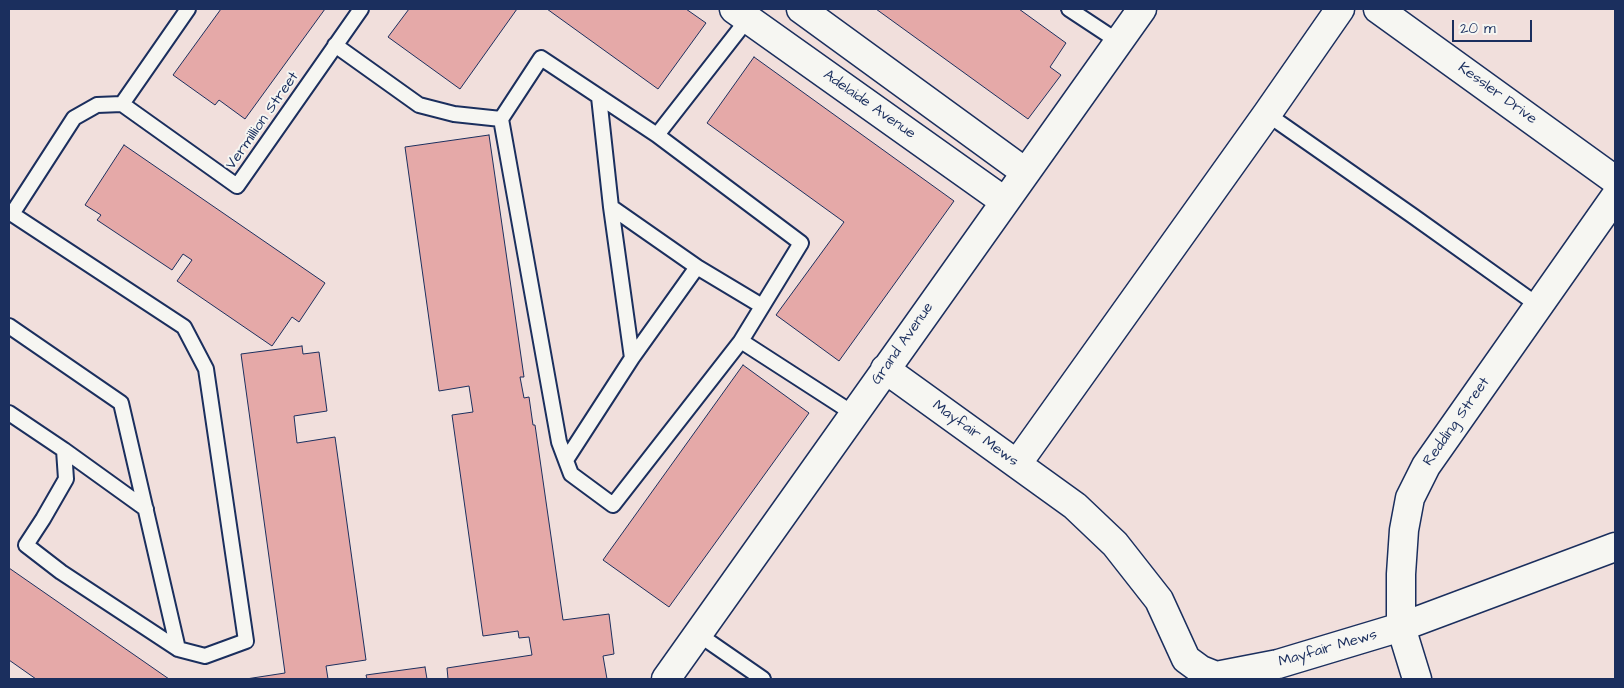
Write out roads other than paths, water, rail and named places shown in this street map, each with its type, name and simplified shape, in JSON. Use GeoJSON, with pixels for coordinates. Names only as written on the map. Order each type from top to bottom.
{"type":"FeatureCollection","features":[{"type":"Feature","properties":{"kind":"street"},"geometry":{"type":"LineString","coordinates":[[801,9],[1025,172]]}},
{"type":"Feature","properties":{"kind":"street","name":"Grand Avenue"},"geometry":{"type":"LineString","coordinates":[[666,679],[1142,9]]}},
{"type":"Feature","properties":{"kind":"street"},"geometry":{"type":"LineString","coordinates":[[1017,464],[1340,9]]}},
{"type":"Feature","properties":{"kind":"street","name":"Kessler Drive"},"geometry":{"type":"LineString","coordinates":[[1378,9],[1615,180]]}},
{"type":"Feature","properties":{"kind":"street","name":"Adelaide Avenue"},"geometry":{"type":"LineString","coordinates":[[746,12],[1004,201]]}},
{"type":"Feature","properties":{"kind":"street","name":"Redding Street"},"geometry":{"type":"LineString","coordinates":[[1417,679],[1401,628],[1403,539],[1410,498],[1426,466],[1615,197]]}},
{"type":"Feature","properties":{"kind":"street","name":"Mayfair Mews"},"geometry":{"type":"LineString","coordinates":[[885,370],[1075,506],[1115,544],[1159,600],[1186,659],[1201,670],[1216,676],[1278,664],[1401,628],[1615,547]]}},
{"type":"Feature","properties":{"kind":"lane"},"geometry":{"type":"LineString","coordinates":[[64,450],[66,479],[26,545],[61,572],[178,649],[205,656],[246,641],[206,369],[184,327],[10,216],[74,118],[97,105],[122,104],[188,9]]}},
{"type":"Feature","properties":{"kind":"lane","name":"Vermillion Street"},"geometry":{"type":"LineString","coordinates":[[122,104],[237,186],[361,9]]}},
{"type":"Feature","properties":{"kind":"lane"},"geometry":{"type":"LineString","coordinates":[[1069,9],[1119,42]]}},
{"type":"Feature","properties":{"kind":"lane"},"geometry":{"type":"LineString","coordinates":[[657,135],[746,12]]}},
{"type":"Feature","properties":{"kind":"lane"},"geometry":{"type":"LineString","coordinates":[[336,45],[419,105],[454,114],[501,119]]}},
{"type":"Feature","properties":{"kind":"lane"},"geometry":{"type":"LineString","coordinates":[[541,58],[599,96],[657,135],[801,243],[740,341],[613,505],[571,474],[559,442],[501,119],[541,58]]}},
{"type":"Feature","properties":{"kind":"lane"},"geometry":{"type":"LineString","coordinates":[[599,96],[611,207],[632,358]]}},
{"type":"Feature","properties":{"kind":"lane"},"geometry":{"type":"LineString","coordinates":[[1267,114],[1539,306]]}},
{"type":"Feature","properties":{"kind":"lane"},"geometry":{"type":"LineString","coordinates":[[611,207],[697,266],[762,306]]}},
{"type":"Feature","properties":{"kind":"lane"},"geometry":{"type":"LineString","coordinates":[[566,460],[632,358],[697,266]]}},
{"type":"Feature","properties":{"kind":"lane"},"geometry":{"type":"LineString","coordinates":[[9,326],[121,403],[178,649]]}},
{"type":"Feature","properties":{"kind":"lane"},"geometry":{"type":"LineString","coordinates":[[740,341],[854,414]]}},
{"type":"Feature","properties":{"kind":"lane"},"geometry":{"type":"LineString","coordinates":[[9,413],[146,509]]}},
{"type":"Feature","properties":{"kind":"lane"},"geometry":{"type":"LineString","coordinates":[[698,634],[763,679]]}}]}
